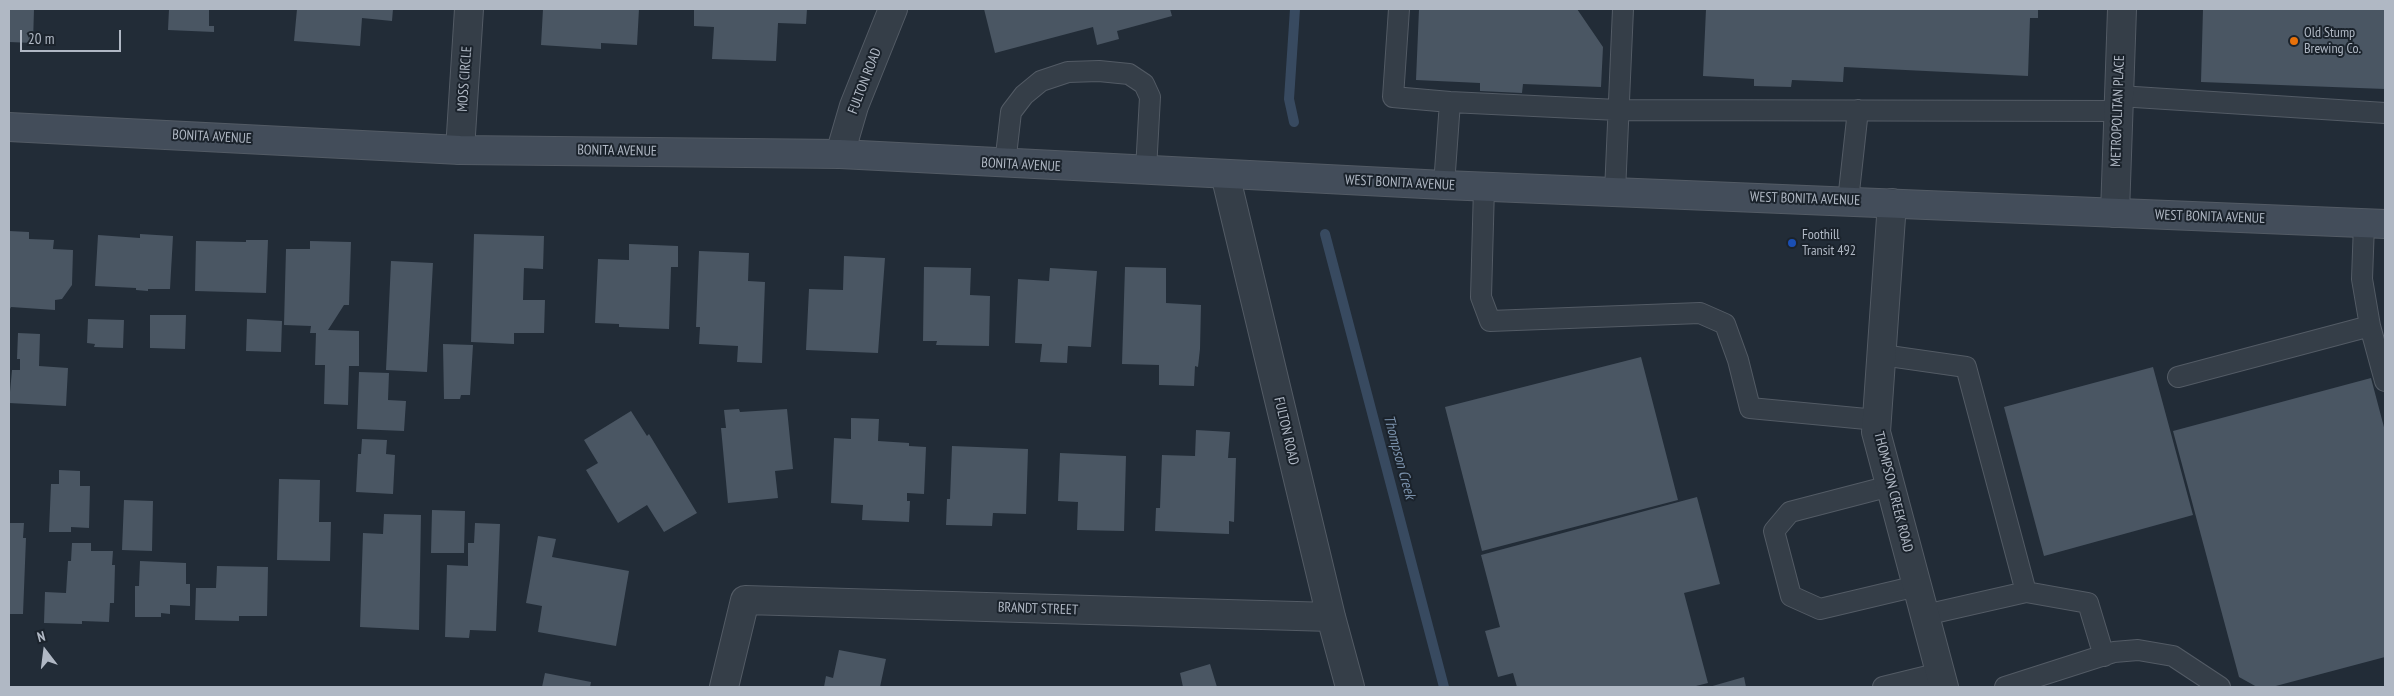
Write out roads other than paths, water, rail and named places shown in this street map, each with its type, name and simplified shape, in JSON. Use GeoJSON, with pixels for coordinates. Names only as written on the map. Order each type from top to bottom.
{"type":"FeatureCollection","features":[{"type":"Feature","properties":{"kind":"main road","name":"BONITA AVENUE"},"geometry":{"type":"LineString","coordinates":[[9,127],[460,150],[840,154],[1225,174]]}},
{"type":"Feature","properties":{"kind":"main road","name":"WEST BONITA AVENUE"},"geometry":{"type":"LineString","coordinates":[[1225,174],[1484,187],[2375,224]]}},
{"type":"Feature","properties":{"kind":"street","name":"MOSS CIRCLE"},"geometry":{"type":"LineString","coordinates":[[460,150],[469,9]]}},
{"type":"Feature","properties":{"kind":"street","name":"FULTON ROAD"},"geometry":{"type":"LineString","coordinates":[[840,154],[854,106],[893,9]]}},
{"type":"Feature","properties":{"kind":"street","name":"METROPOLITAN PLACE"},"geometry":{"type":"LineString","coordinates":[[2114,213],[2122,9]]}},
{"type":"Feature","properties":{"kind":"street","name":"FULTON ROAD"},"geometry":{"type":"LineString","coordinates":[[1225,174],[1330,618],[1350,687]]}},
{"type":"Feature","properties":{"kind":"street","name":"THOMPSON CREEK ROAD"},"geometry":{"type":"LineString","coordinates":[[1892,203],[1876,432],[1942,680]]}},
{"type":"Feature","properties":{"kind":"street","name":"BRANDT STREET"},"geometry":{"type":"LineString","coordinates":[[724,687],[746,600],[1330,618]]}},
{"type":"Feature","properties":{"kind":"lane"},"geometry":{"type":"LineString","coordinates":[[1399,9],[1393,97],[1450,102],[1618,110],[1858,110],[2118,103],[2385,113]]}},
{"type":"Feature","properties":{"kind":"lane"},"geometry":{"type":"LineString","coordinates":[[1615,192],[1623,9]]}},
{"type":"Feature","properties":{"kind":"lane"},"geometry":{"type":"LineString","coordinates":[[1005,164],[1011,112],[1024,96],[1041,81],[1068,72],[1099,71],[1129,74],[1144,84],[1150,97],[1146,170]]}},
{"type":"Feature","properties":{"kind":"lane"},"geometry":{"type":"LineString","coordinates":[[1444,185],[1450,102]]}},
{"type":"Feature","properties":{"kind":"lane"},"geometry":{"type":"LineString","coordinates":[[1848,201],[1858,110]]}},
{"type":"Feature","properties":{"kind":"lane"},"geometry":{"type":"LineString","coordinates":[[1484,187],[1481,297],[1490,320],[1700,314],[1725,324],[1738,360],[1750,408],[1877,420]]}},
{"type":"Feature","properties":{"kind":"lane"},"geometry":{"type":"LineString","coordinates":[[2375,224],[2362,279],[2370,326],[2385,381]]}},
{"type":"Feature","properties":{"kind":"lane"},"geometry":{"type":"LineString","coordinates":[[2178,377],[2370,326]]}},
{"type":"Feature","properties":{"kind":"lane"},"geometry":{"type":"LineString","coordinates":[[1882,355],[1966,366],[2026,592]]}},
{"type":"Feature","properties":{"kind":"lane"},"geometry":{"type":"LineString","coordinates":[[1890,486],[1790,512],[1774,531],[1792,596],[1820,609],[1917,586]]}},
{"type":"Feature","properties":{"kind":"lane"},"geometry":{"type":"LineString","coordinates":[[1925,615],[2026,592],[2088,603],[2104,656]]}},
{"type":"Feature","properties":{"kind":"lane"},"geometry":{"type":"LineString","coordinates":[[2005,687],[2104,656],[2138,650],[2173,656],[2220,687]]}},
{"type":"Feature","properties":{"kind":"lane"},"geometry":{"type":"LineString","coordinates":[[1883,687],[1942,680]]}},
{"type":"Feature","properties":{"kind":"waterway","name":"Thompson Creek"},"geometry":{"type":"LineString","coordinates":[[1294,122],[1289,99],[1295,9]]}},
{"type":"Feature","properties":{"kind":"waterway","name":"Thompson Creek"},"geometry":{"type":"LineString","coordinates":[[1325,234],[1444,687]]}},
{"type":"Feature","properties":{"kind":"place","name":"Old Stump Brewing Co."},"geometry":{"type":"Point","coordinates":[2294,41]}},
{"type":"Feature","properties":{"kind":"place","name":"Foothill Transit 492"},"geometry":{"type":"Point","coordinates":[1792,243]}}]}
